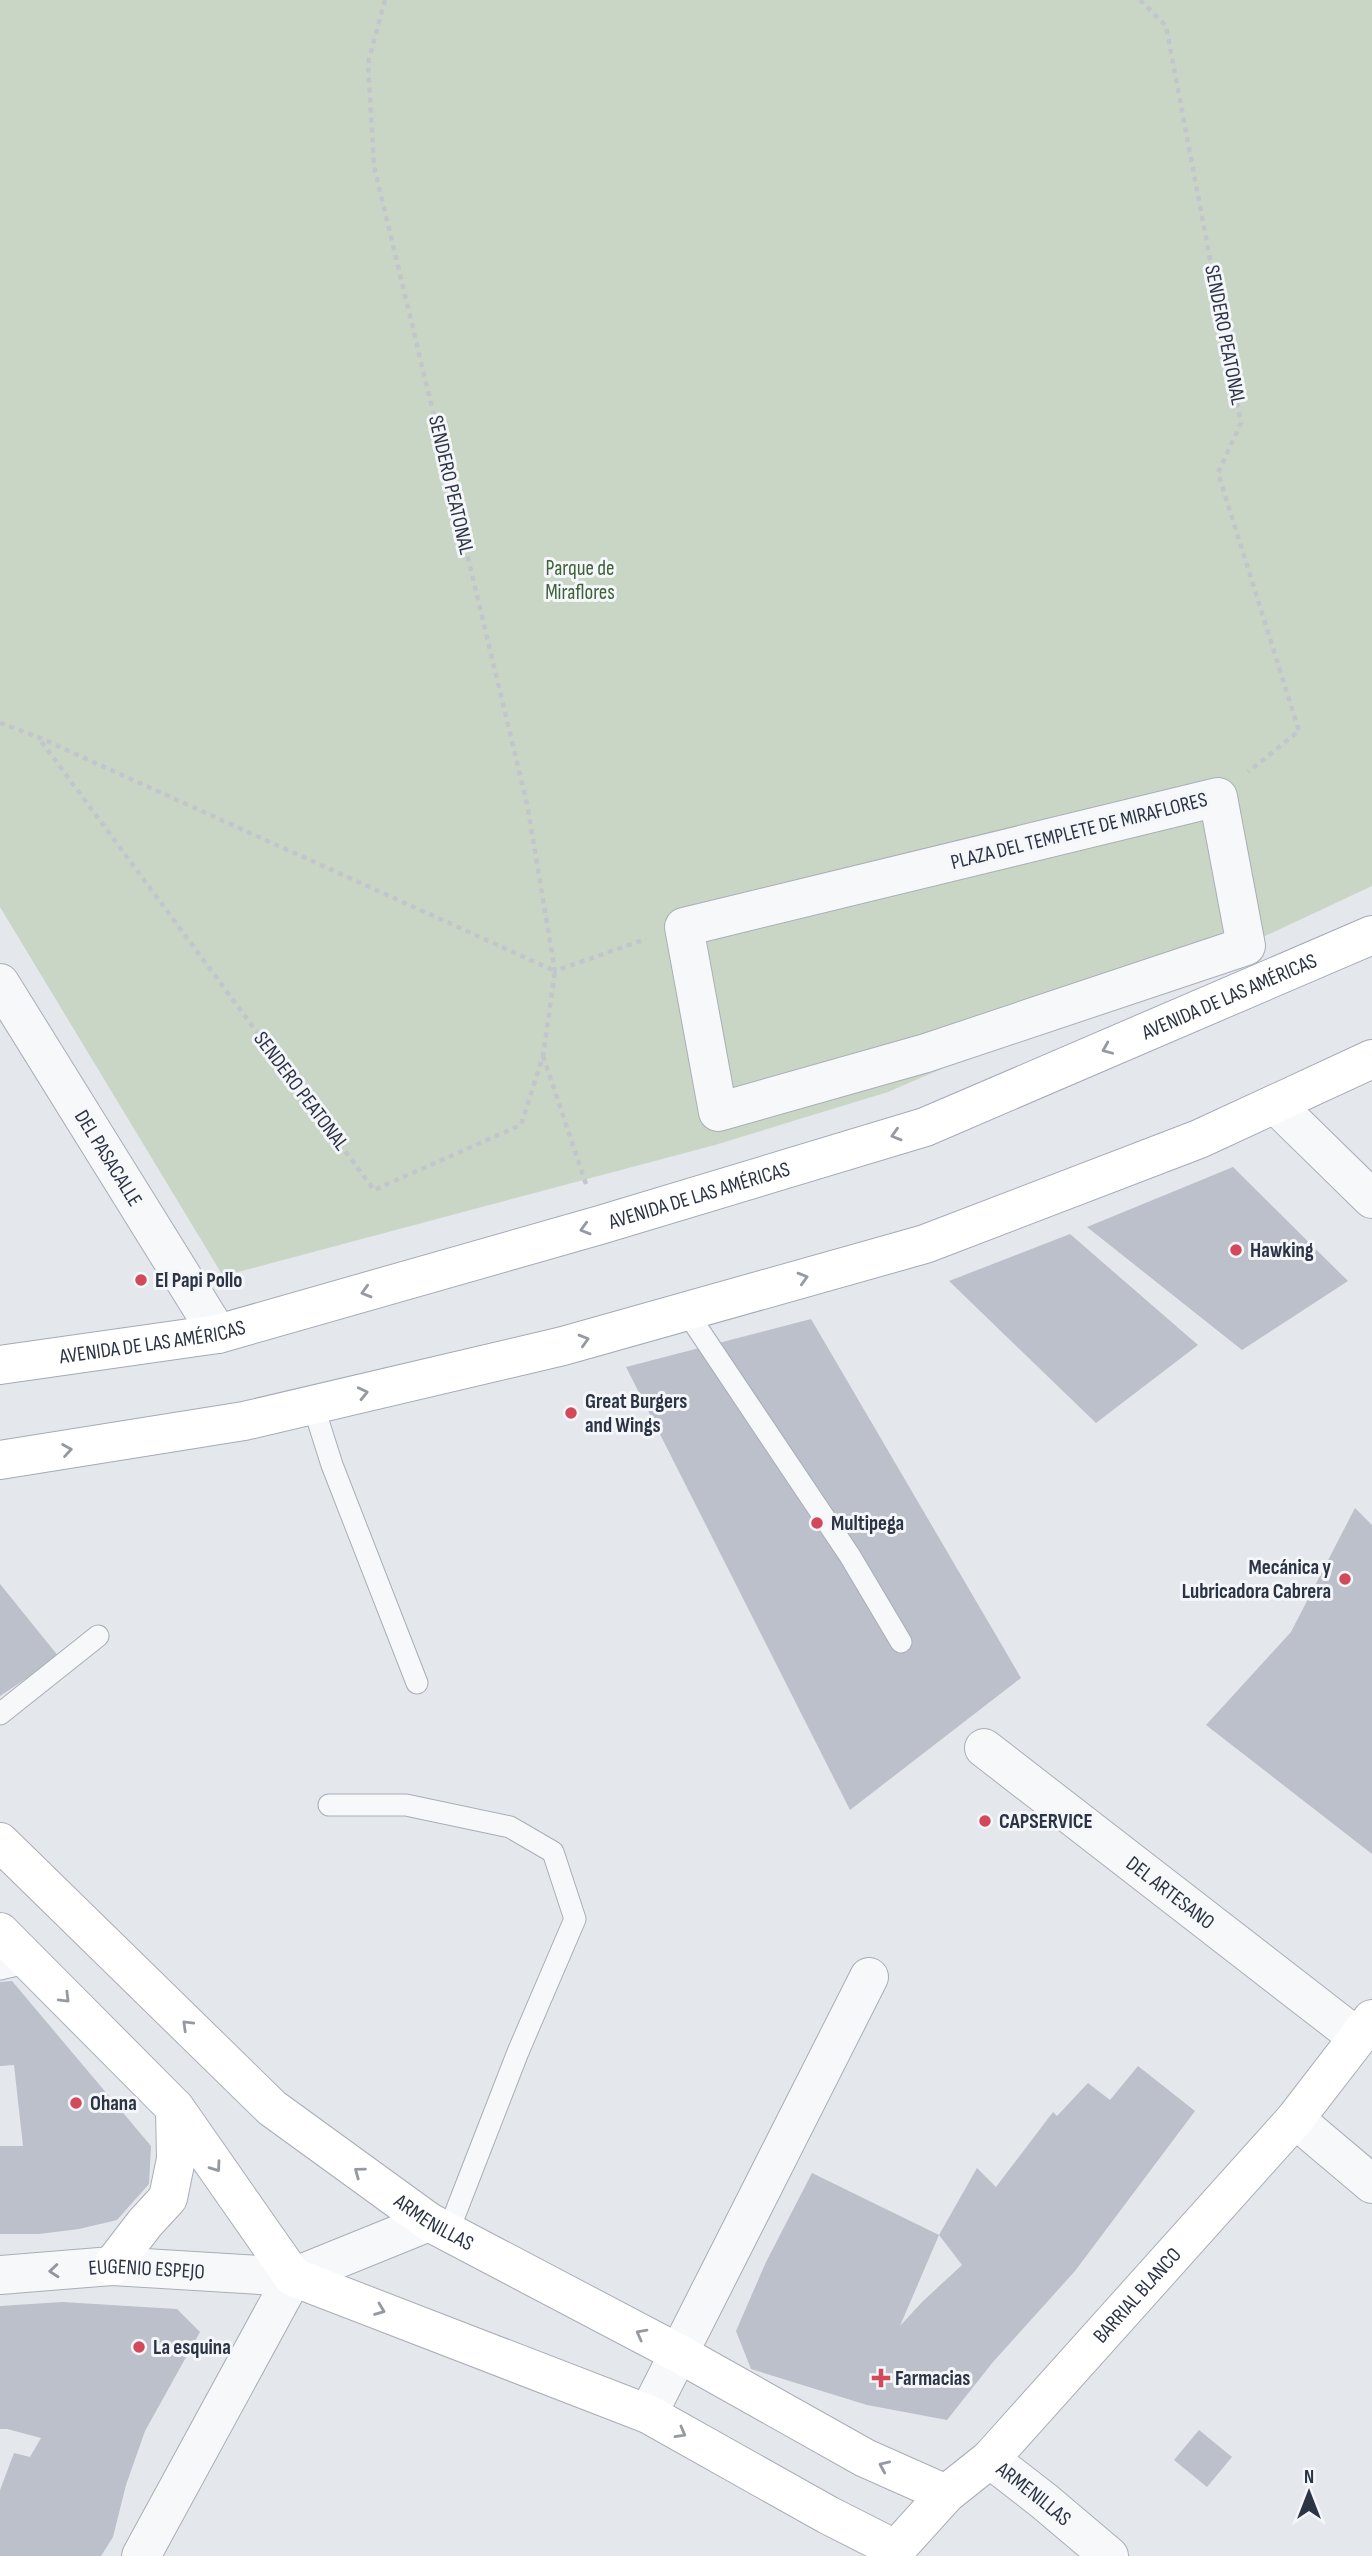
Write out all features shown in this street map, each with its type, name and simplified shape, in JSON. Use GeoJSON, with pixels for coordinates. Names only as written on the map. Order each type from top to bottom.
{"type":"FeatureCollection","features":[{"type":"Feature","properties":{"kind":"main road","name":"AVENIDA DE LAS AMÉRICAS"},"geometry":{"type":"LineString","coordinates":[[0,1365],[218,1334],[600,1225],[925,1127],[1372,935]]}},
{"type":"Feature","properties":{"kind":"main road"},"geometry":{"type":"LineString","coordinates":[[0,1460],[244,1422],[563,1346],[925,1244],[1199,1139],[1372,1059]]}},
{"type":"Feature","properties":{"kind":"main road","name":"ARMENILLAS"},"geometry":{"type":"LineString","coordinates":[[0,1842],[272,2108],[438,2227],[678,2353],[865,2458],[946,2494]]}},
{"type":"Feature","properties":{"kind":"main road"},"geometry":{"type":"LineString","coordinates":[[0,1932],[15,1966],[175,2108],[293,2277],[648,2414],[892,2553]]}},
{"type":"Feature","properties":{"kind":"main road","name":"BARRIAL BLANCO"},"geometry":{"type":"LineString","coordinates":[[892,2553],[946,2494],[990,2459],[1295,2119],[1365,2028]]}},
{"type":"Feature","properties":{"kind":"main road"},"geometry":{"type":"LineString","coordinates":[[112,2266],[168,2198],[176,2159],[175,2108]]}},
{"type":"Feature","properties":{"kind":"street","name":"PLAZA DEL TEMPLETE DE MIRAFLORES"},"geometry":{"type":"LineString","coordinates":[[1218,797],[1246,946],[926,1053],[718,1112],[684,927],[1218,797]]}},
{"type":"Feature","properties":{"kind":"street","name":"DEL PASACALLE"},"geometry":{"type":"LineString","coordinates":[[0,983],[218,1334]]}},
{"type":"Feature","properties":{"kind":"street"},"geometry":{"type":"LineString","coordinates":[[1275,1104],[1372,1199]]}},
{"type":"Feature","properties":{"kind":"street","name":"DEL ARTESANO"},"geometry":{"type":"LineString","coordinates":[[984,1748],[1365,2028]]}},
{"type":"Feature","properties":{"kind":"street"},"geometry":{"type":"LineString","coordinates":[[648,2414],[869,1977]]}},
{"type":"Feature","properties":{"kind":"street"},"geometry":{"type":"LineString","coordinates":[[1295,2119],[1372,2184]]}},
{"type":"Feature","properties":{"kind":"street"},"geometry":{"type":"LineString","coordinates":[[141,2556],[293,2277],[438,2227]]}},
{"type":"Feature","properties":{"kind":"street","name":"EUGENIO ESPEJO"},"geometry":{"type":"LineString","coordinates":[[0,2275],[112,2266],[293,2277]]}},
{"type":"Feature","properties":{"kind":"street","name":"ARMENILLAS"},"geometry":{"type":"LineString","coordinates":[[990,2459],[1109,2556]]}},
{"type":"Feature","properties":{"kind":"lane"},"geometry":{"type":"LineString","coordinates":[[686,1311],[850,1556],[901,1642]]}},
{"type":"Feature","properties":{"kind":"lane"},"geometry":{"type":"LineString","coordinates":[[313,1405],[332,1465],[416,1683]]}},
{"type":"Feature","properties":{"kind":"lane"},"geometry":{"type":"LineString","coordinates":[[0,1714],[98,1636]]}},
{"type":"Feature","properties":{"kind":"lane"},"geometry":{"type":"LineString","coordinates":[[329,1805],[406,1805],[510,1827],[553,1852],[575,1919],[519,2052],[438,2227]]}},
{"type":"Feature","properties":{"kind":"path","name":"SENDERO PEATONAL"},"geometry":{"type":"LineString","coordinates":[[38,737],[374,1190],[521,1125],[543,1056],[555,971],[527,804],[374,166],[368,63],[385,0]]}},
{"type":"Feature","properties":{"kind":"path","name":"SENDERO PEATONAL"},"geometry":{"type":"LineString","coordinates":[[1140,0],[1166,26],[1241,423],[1218,473],[1299,730],[1218,797]]}},
{"type":"Feature","properties":{"kind":"path"},"geometry":{"type":"LineString","coordinates":[[0,723],[38,737],[555,971],[684,927]]}},
{"type":"Feature","properties":{"kind":"path"},"geometry":{"type":"LineString","coordinates":[[543,1056],[600,1225]]}},
{"type":"Feature","properties":{"kind":"green space","name":"Parque de Miraflores"},"geometry":{"type":"Polygon","coordinates":[[[0,0],[1372,0],[1372,886],[1246,945],[1029,1031],[888,1092],[715,1145],[223,1276],[0,907],[0,0]]]}},
{"type":"Feature","properties":{"kind":"building"},"geometry":{"type":"Polygon","coordinates":[[[1233,1167],[1348,1281],[1242,1350],[1087,1227],[1233,1167]]]}},
{"type":"Feature","properties":{"kind":"building"},"geometry":{"type":"Polygon","coordinates":[[[1070,1234],[1198,1345],[1096,1423],[949,1281],[1070,1234]]]}},
{"type":"Feature","properties":{"kind":"building","name":"Multipega"},"geometry":{"type":"Polygon","coordinates":[[[811,1319],[1021,1678],[850,1810],[626,1367],[811,1319]]]}},
{"type":"Feature","properties":{"kind":"building"},"geometry":{"type":"Polygon","coordinates":[[[1355,1508],[1372,1525],[1372,1854],[1206,1725],[1291,1632],[1355,1508]]]}},
{"type":"Feature","properties":{"kind":"building"},"geometry":{"type":"Polygon","coordinates":[[[0,1584],[59,1657],[0,1696],[0,1584]]]}},
{"type":"Feature","properties":{"kind":"building"},"geometry":{"type":"Polygon","coordinates":[[[12,1981],[151,2146],[149,2184],[117,2220],[79,2229],[39,2234],[0,2234],[0,2146],[23,2146],[14,2065],[0,2066],[0,1982],[12,1981]]]}},
{"type":"Feature","properties":{"kind":"building"},"geometry":{"type":"Polygon","coordinates":[[[1138,2066],[1195,2111],[1075,2271],[993,2362],[947,2420],[867,2405],[751,2369],[736,2331],[766,2262],[812,2173],[939,2235],[977,2168],[996,2187],[1053,2112],[1057,2116],[1088,2083],[1110,2100],[1138,2066]],[[939,2235],[900,2326],[962,2265],[939,2235]]]}},
{"type":"Feature","properties":{"kind":"building"},"geometry":{"type":"Polygon","coordinates":[[[62,2302],[177,2309],[200,2332],[145,2431],[126,2485],[113,2537],[101,2556],[0,2556],[0,2490],[14,2453],[30,2457],[41,2438],[0,2429],[0,2306],[62,2302]]]}},
{"type":"Feature","properties":{"kind":"building"},"geometry":{"type":"Polygon","coordinates":[[[1199,2430],[1232,2457],[1207,2487],[1174,2460],[1199,2430]]]}},
{"type":"Feature","properties":{"kind":"place","name":"Hawking"},"geometry":{"type":"Point","coordinates":[1236,1250]}},
{"type":"Feature","properties":{"kind":"place","name":"El Papi Pollo"},"geometry":{"type":"Point","coordinates":[141,1280]}},
{"type":"Feature","properties":{"kind":"place","name":"Great Burgers and Wings"},"geometry":{"type":"Point","coordinates":[571,1413]}},
{"type":"Feature","properties":{"kind":"place","name":"Multipega"},"geometry":{"type":"Point","coordinates":[817,1523]}},
{"type":"Feature","properties":{"kind":"place","name":"Mecánica y Lubricadora Cabrera"},"geometry":{"type":"Point","coordinates":[1345,1579]}},
{"type":"Feature","properties":{"kind":"place","name":"CAPSERVICE"},"geometry":{"type":"Point","coordinates":[985,1821]}},
{"type":"Feature","properties":{"kind":"place","name":"Ohana"},"geometry":{"type":"Point","coordinates":[76,2103]}},
{"type":"Feature","properties":{"kind":"place","name":"La esquina"},"geometry":{"type":"Point","coordinates":[139,2347]}},
{"type":"Feature","properties":{"kind":"place","name":"Farmacias"},"geometry":{"type":"Point","coordinates":[881,2378]}}]}
